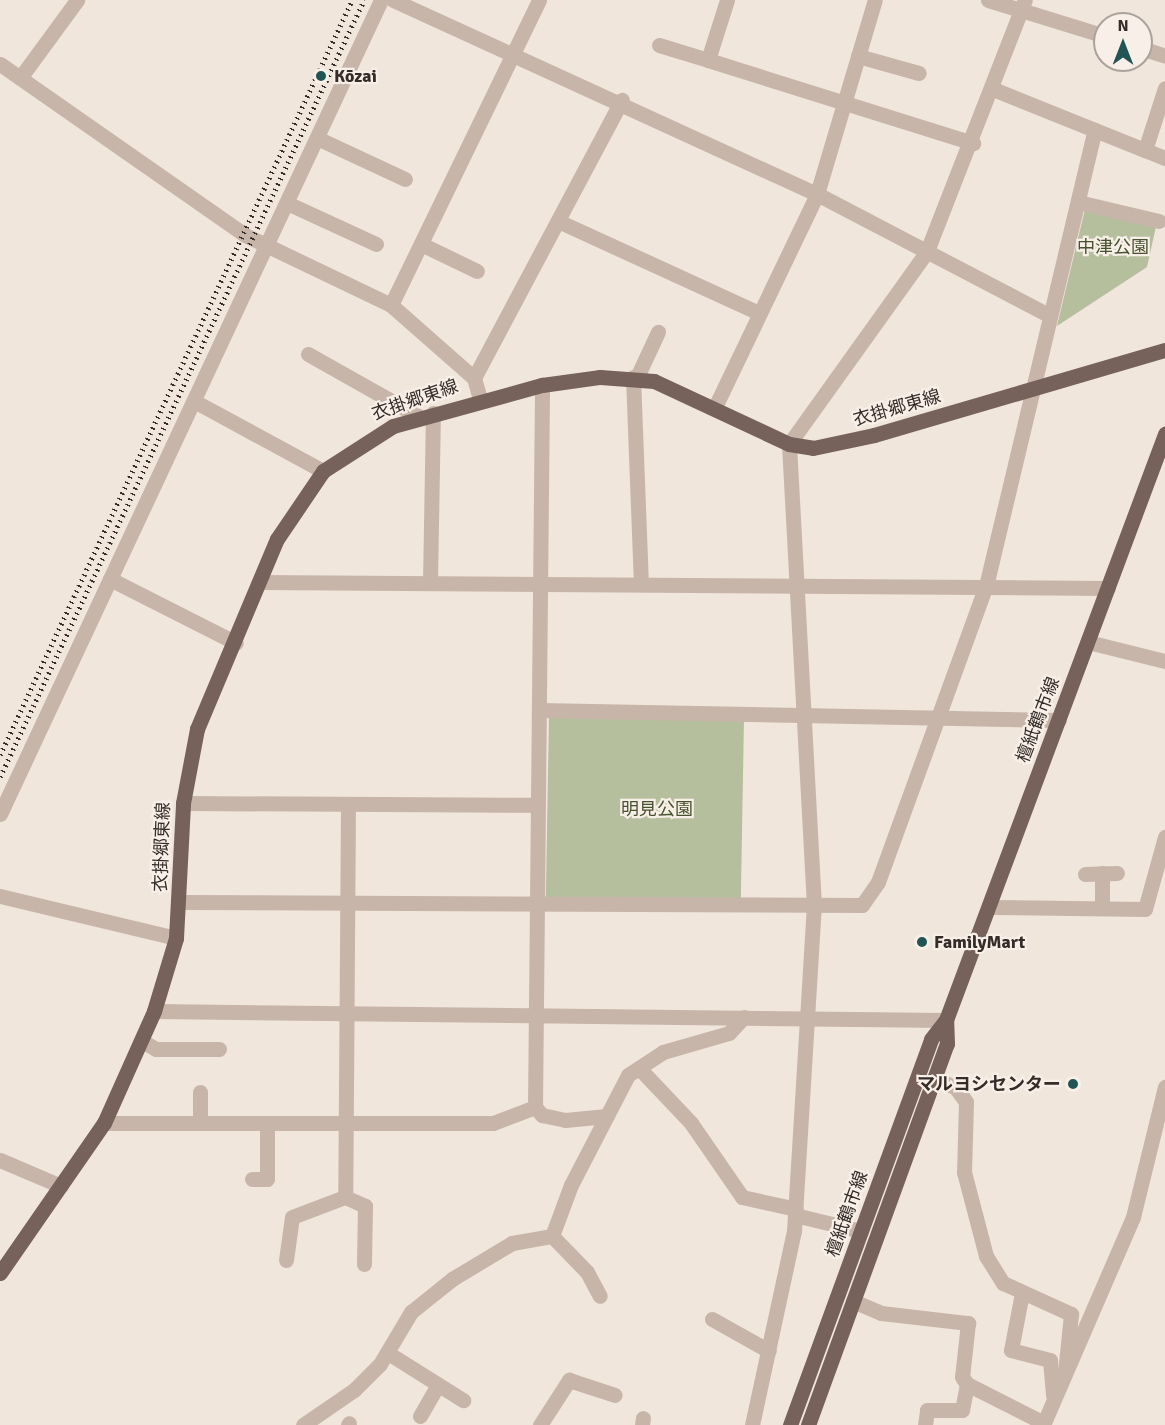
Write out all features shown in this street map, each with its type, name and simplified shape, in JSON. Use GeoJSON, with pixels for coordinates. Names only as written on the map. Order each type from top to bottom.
{"type":"FeatureCollection","features":[{"type":"Feature","properties":{"kind":"main road","name":"衣掛郷東線"},"geometry":{"type":"LineString","coordinates":[[0,1273],[104,1123],[142,1041],[154,1011],[176,938],[183,803],[196,729],[236,643],[259,582],[287,519],[323,471],[362,441],[425,414],[542,385],[635,377],[715,407],[789,444],[835,444],[1165,350]]}},
{"type":"Feature","properties":{"kind":"main road","name":"檀紙鶴市線"},"geometry":{"type":"LineString","coordinates":[[790,1425],[932,1039],[946,1020],[1165,434]]}},
{"type":"Feature","properties":{"kind":"main road","name":"檀紙鶴市線"},"geometry":{"type":"LineString","coordinates":[[808,1425],[947,1044],[946,1020]]}},
{"type":"Feature","properties":{"kind":"street"},"geometry":{"type":"LineString","coordinates":[[20,78],[77,0]]}},
{"type":"Feature","properties":{"kind":"street"},"geometry":{"type":"LineString","coordinates":[[0,814],[381,0]]}},
{"type":"Feature","properties":{"kind":"street"},"geometry":{"type":"LineString","coordinates":[[393,0],[622,100],[817,194],[1050,316]]}},
{"type":"Feature","properties":{"kind":"street"},"geometry":{"type":"LineString","coordinates":[[392,305],[538,0]]}},
{"type":"Feature","properties":{"kind":"street"},"geometry":{"type":"LineString","coordinates":[[708,60],[727,0]]}},
{"type":"Feature","properties":{"kind":"street"},"geometry":{"type":"LineString","coordinates":[[715,407],[817,194],[874,0]]}},
{"type":"Feature","properties":{"kind":"street"},"geometry":{"type":"LineString","coordinates":[[988,0],[1024,4],[1093,31]]}},
{"type":"Feature","properties":{"kind":"street"},"geometry":{"type":"LineString","coordinates":[[752,1425],[769,1351],[795,1212],[809,1017],[814,906],[789,444],[927,251],[973,143],[1024,4]]}},
{"type":"Feature","properties":{"kind":"street"},"geometry":{"type":"LineString","coordinates":[[659,45],[973,143]]}},
{"type":"Feature","properties":{"kind":"street"},"geometry":{"type":"LineString","coordinates":[[858,56],[919,73]]}},
{"type":"Feature","properties":{"kind":"street"},"geometry":{"type":"LineString","coordinates":[[0,64],[266,247],[392,305],[474,378],[480,399]]}},
{"type":"Feature","properties":{"kind":"street"},"geometry":{"type":"LineString","coordinates":[[1145,150],[1165,88]]}},
{"type":"Feature","properties":{"kind":"street"},"geometry":{"type":"LineString","coordinates":[[993,89],[1165,158]]}},
{"type":"Feature","properties":{"kind":"street"},"geometry":{"type":"LineString","coordinates":[[474,378],[622,100]]}},
{"type":"Feature","properties":{"kind":"street"},"geometry":{"type":"LineString","coordinates":[[179,902],[537,906],[862,905],[871,896],[986,586],[1095,130]]}},
{"type":"Feature","properties":{"kind":"street"},"geometry":{"type":"LineString","coordinates":[[317,138],[405,179]]}},
{"type":"Feature","properties":{"kind":"street"},"geometry":{"type":"LineString","coordinates":[[1078,202],[1159,221]]}},
{"type":"Feature","properties":{"kind":"street"},"geometry":{"type":"LineString","coordinates":[[287,203],[376,244]]}},
{"type":"Feature","properties":{"kind":"street"},"geometry":{"type":"LineString","coordinates":[[558,221],[759,313]]}},
{"type":"Feature","properties":{"kind":"street"},"geometry":{"type":"LineString","coordinates":[[421,244],[477,271]]}},
{"type":"Feature","properties":{"kind":"street"},"geometry":{"type":"LineString","coordinates":[[641,583],[635,377],[658,332]]}},
{"type":"Feature","properties":{"kind":"street"},"geometry":{"type":"LineString","coordinates":[[308,354],[425,414],[430,582]]}},
{"type":"Feature","properties":{"kind":"street"},"geometry":{"type":"LineString","coordinates":[[542,385],[536,1107],[542,1115],[565,1120],[607,1116]]}},
{"type":"Feature","properties":{"kind":"street"},"geometry":{"type":"LineString","coordinates":[[194,401],[323,471]]}},
{"type":"Feature","properties":{"kind":"street"},"geometry":{"type":"LineString","coordinates":[[110,579],[236,643]]}},
{"type":"Feature","properties":{"kind":"street"},"geometry":{"type":"LineString","coordinates":[[259,582],[796,583],[1108,588]]}},
{"type":"Feature","properties":{"kind":"street"},"geometry":{"type":"LineString","coordinates":[[1088,642],[1165,661]]}},
{"type":"Feature","properties":{"kind":"street"},"geometry":{"type":"LineString","coordinates":[[539,710],[1059,720]]}},
{"type":"Feature","properties":{"kind":"street"},"geometry":{"type":"LineString","coordinates":[[183,803],[538,806]]}},
{"type":"Feature","properties":{"kind":"street"},"geometry":{"type":"LineString","coordinates":[[345,1197],[348,804]]}},
{"type":"Feature","properties":{"kind":"street"},"geometry":{"type":"LineString","coordinates":[[988,907],[1144,909],[1165,837]]}},
{"type":"Feature","properties":{"kind":"street"},"geometry":{"type":"LineString","coordinates":[[1085,874],[1110,873],[1102,908]]}},
{"type":"Feature","properties":{"kind":"street"},"geometry":{"type":"LineString","coordinates":[[0,896],[176,938]]}},
{"type":"Feature","properties":{"kind":"street"},"geometry":{"type":"LineString","coordinates":[[154,1011],[347,1015],[809,1017],[946,1020]]}},
{"type":"Feature","properties":{"kind":"street"},"geometry":{"type":"LineString","coordinates":[[552,1236],[628,1075],[676,1047],[729,1034],[744,1017]]}},
{"type":"Feature","properties":{"kind":"street"},"geometry":{"type":"LineString","coordinates":[[142,1041],[156,1048],[219,1048]]}},
{"type":"Feature","properties":{"kind":"street"},"geometry":{"type":"LineString","coordinates":[[639,1068],[691,1123],[742,1197],[861,1231]]}},
{"type":"Feature","properties":{"kind":"street"},"geometry":{"type":"LineString","coordinates":[[934,1078],[956,1088],[966,1102],[964,1172],[986,1256],[1003,1283],[1071,1314],[1065,1374]]}},
{"type":"Feature","properties":{"kind":"street"},"geometry":{"type":"LineString","coordinates":[[853,1301],[881,1313],[969,1323],[962,1377],[967,1384],[1044,1424],[1133,1217],[1165,1087]]}},
{"type":"Feature","properties":{"kind":"street"},"geometry":{"type":"LineString","coordinates":[[200,1092],[200,1123]]}},
{"type":"Feature","properties":{"kind":"street"},"geometry":{"type":"LineString","coordinates":[[104,1123],[493,1123],[536,1107]]}},
{"type":"Feature","properties":{"kind":"street"},"geometry":{"type":"LineString","coordinates":[[252,1179],[267,1179],[267,1123]]}},
{"type":"Feature","properties":{"kind":"street"},"geometry":{"type":"LineString","coordinates":[[0,1160],[61,1186]]}},
{"type":"Feature","properties":{"kind":"street"},"geometry":{"type":"LineString","coordinates":[[286,1260],[292,1217],[345,1197],[365,1206],[364,1264]]}},
{"type":"Feature","properties":{"kind":"street"},"geometry":{"type":"LineString","coordinates":[[552,1236],[587,1272],[600,1296]]}},
{"type":"Feature","properties":{"kind":"street"},"geometry":{"type":"LineString","coordinates":[[303,1425],[354,1390],[388,1353],[411,1312],[452,1279],[512,1243],[552,1236]]}},
{"type":"Feature","properties":{"kind":"street"},"geometry":{"type":"LineString","coordinates":[[1022,1293],[1011,1350],[1050,1360],[1054,1399]]}},
{"type":"Feature","properties":{"kind":"street"},"geometry":{"type":"LineString","coordinates":[[712,1319],[769,1351]]}},
{"type":"Feature","properties":{"kind":"street"},"geometry":{"type":"LineString","coordinates":[[388,1353],[464,1400]]}},
{"type":"Feature","properties":{"kind":"street"},"geometry":{"type":"LineString","coordinates":[[540,1425],[569,1380],[615,1395]]}},
{"type":"Feature","properties":{"kind":"street"},"geometry":{"type":"LineString","coordinates":[[925,1425],[927,1410],[962,1410],[967,1384]]}},
{"type":"Feature","properties":{"kind":"street"},"geometry":{"type":"LineString","coordinates":[[420,1416],[438,1385]]}},
{"type":"Feature","properties":{"kind":"green space","name":"中津公園"},"geometry":{"type":"Polygon","coordinates":[[[1086,205],[1157,222],[1147,267],[1057,326],[1086,205]]]}},
{"type":"Feature","properties":{"kind":"green space","name":"明見公園"},"geometry":{"type":"Polygon","coordinates":[[[549,716],[744,719],[741,901],[546,898],[549,716]]]}},
{"type":"Feature","properties":{"kind":"railway"},"geometry":{"type":"LineString","coordinates":[[0,755],[352,0]]}},
{"type":"Feature","properties":{"kind":"railway"},"geometry":{"type":"LineString","coordinates":[[0,777],[364,0]]}},
{"type":"Feature","properties":{"kind":"place","name":"Kōzai"},"geometry":{"type":"Point","coordinates":[321,76]}},
{"type":"Feature","properties":{"kind":"place","name":"FamilyMart"},"geometry":{"type":"Point","coordinates":[922,942]}},
{"type":"Feature","properties":{"kind":"place","name":"マルヨシセンター"},"geometry":{"type":"Point","coordinates":[1073,1084]}}]}
